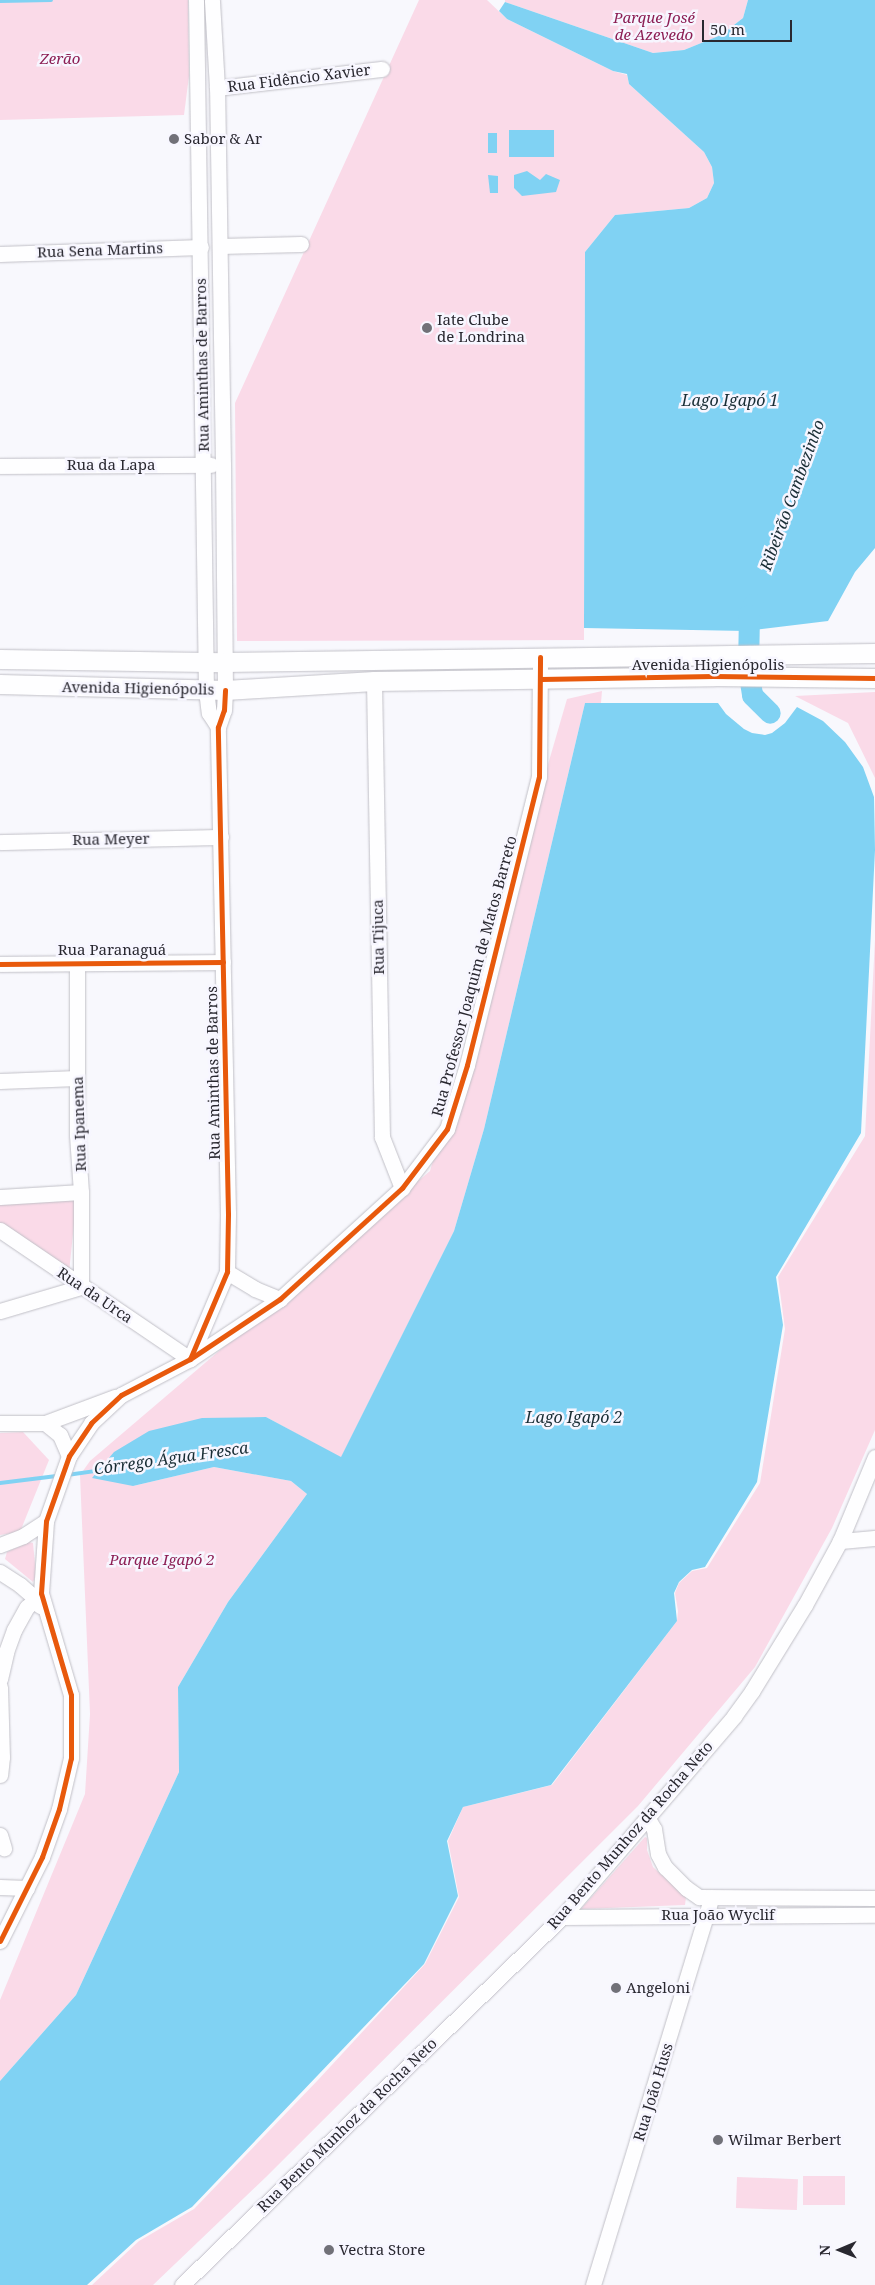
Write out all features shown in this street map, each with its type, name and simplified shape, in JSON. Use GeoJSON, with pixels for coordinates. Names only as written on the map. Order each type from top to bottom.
{"type":"FeatureCollection","features":[{"type":"Feature","properties":{"kind":"main road","name":"Avenida Higienópolis"},"geometry":{"type":"LineString","coordinates":[[0,659],[224,662],[875,653]]}},
{"type":"Feature","properties":{"kind":"main road","name":"Avenida Higienópolis"},"geometry":{"type":"LineString","coordinates":[[0,684],[225,690],[374,681],[713,676],[875,678]]}},
{"type":"Feature","properties":{"kind":"street","name":"Rua Aminthas de Barros"},"geometry":{"type":"LineString","coordinates":[[196,0],[201,247],[205,662],[208,713],[218,727]]}},
{"type":"Feature","properties":{"kind":"street","name":"Rua Aminthas de Barros"},"geometry":{"type":"LineString","coordinates":[[190,1359],[227,1272],[228,1214],[218,727],[224,710],[225,690],[223,465],[217,88],[212,0]]}},
{"type":"Feature","properties":{"kind":"street","name":"Rua Fidêncio Xavier"},"geometry":{"type":"LineString","coordinates":[[217,88],[382,69]]}},
{"type":"Feature","properties":{"kind":"street"},"geometry":{"type":"LineString","coordinates":[[220,246],[301,244]]}},
{"type":"Feature","properties":{"kind":"street","name":"Rua Sena Martins"},"geometry":{"type":"LineString","coordinates":[[0,254],[201,247]]}},
{"type":"Feature","properties":{"kind":"street","name":"Rua da Lapa"},"geometry":{"type":"LineString","coordinates":[[0,466],[223,465]]}},
{"type":"Feature","properties":{"kind":"street","name":"Rua Professor Joaquim de Matos Barreto"},"geometry":{"type":"LineString","coordinates":[[0,1941],[42,1857],[59,1809],[71,1758],[71,1695],[41,1593],[48,1514],[68,1457],[91,1423],[121,1395],[190,1359],[280,1299],[402,1188],[447,1129],[467,1065],[539,777],[540,657]]}},
{"type":"Feature","properties":{"kind":"street","name":"Rua Tijuca"},"geometry":{"type":"LineString","coordinates":[[374,681],[382,1137],[402,1188]]}},
{"type":"Feature","properties":{"kind":"street","name":"Rua Meyer"},"geometry":{"type":"LineString","coordinates":[[0,842],[221,837]]}},
{"type":"Feature","properties":{"kind":"street","name":"Rua Ipanema"},"geometry":{"type":"LineString","coordinates":[[77,962],[77,1135],[81,1192],[82,1287]]}},
{"type":"Feature","properties":{"kind":"street","name":"Rua Paranaguá"},"geometry":{"type":"LineString","coordinates":[[0,964],[223,962]]}},
{"type":"Feature","properties":{"kind":"street"},"geometry":{"type":"LineString","coordinates":[[0,1081],[77,1078]]}},
{"type":"Feature","properties":{"kind":"street"},"geometry":{"type":"LineString","coordinates":[[0,1197],[81,1192]]}},
{"type":"Feature","properties":{"kind":"street","name":"Rua da Urca"},"geometry":{"type":"LineString","coordinates":[[0,1230],[190,1359]]}},
{"type":"Feature","properties":{"kind":"street"},"geometry":{"type":"LineString","coordinates":[[227,1272],[255,1289],[280,1299]]}},
{"type":"Feature","properties":{"kind":"street"},"geometry":{"type":"LineString","coordinates":[[0,1311],[82,1287]]}},
{"type":"Feature","properties":{"kind":"street"},"geometry":{"type":"LineString","coordinates":[[0,1423],[45,1423],[121,1395]]}},
{"type":"Feature","properties":{"kind":"street"},"geometry":{"type":"LineString","coordinates":[[45,1423],[60,1435],[68,1457]]}},
{"type":"Feature","properties":{"kind":"street","name":"Rua Bento Munhoz da Rocha Neto"},"geometry":{"type":"LineString","coordinates":[[182,2285],[562,1916],[648,1818],[752,1691],[805,1605],[840,1541],[875,1457]]}},
{"type":"Feature","properties":{"kind":"street"},"geometry":{"type":"LineString","coordinates":[[0,1545],[23,1536],[48,1514]]}},
{"type":"Feature","properties":{"kind":"street"},"geometry":{"type":"LineString","coordinates":[[840,1541],[875,1538]]}},
{"type":"Feature","properties":{"kind":"street"},"geometry":{"type":"LineString","coordinates":[[0,1572],[36,1599],[49,1620]]}},
{"type":"Feature","properties":{"kind":"street"},"geometry":{"type":"LineString","coordinates":[[0,1679],[6,1652],[14,1630],[28,1607],[36,1599]]}},
{"type":"Feature","properties":{"kind":"street"},"geometry":{"type":"LineString","coordinates":[[0,1687],[0,1775]]}},
{"type":"Feature","properties":{"kind":"street","name":"Rua João Wyclif"},"geometry":{"type":"LineString","coordinates":[[648,1818],[654,1829],[658,1854],[665,1867],[686,1888],[699,1897],[875,1898]]}},
{"type":"Feature","properties":{"kind":"street"},"geometry":{"type":"LineString","coordinates":[[0,1887],[27,1888]]}},
{"type":"Feature","properties":{"kind":"street","name":"Rua João Huss"},"geometry":{"type":"LineString","coordinates":[[593,2285],[711,1898]]}},
{"type":"Feature","properties":{"kind":"street","name":"Rua João Wyclif"},"geometry":{"type":"LineString","coordinates":[[562,1916],[875,1914]]}},
{"type":"Feature","properties":{"kind":"green space","name":"Zerão"},"geometry":{"type":"Polygon","coordinates":[[[0,0],[188,0],[189,76],[184,115],[0,120],[0,0]]]}},
{"type":"Feature","properties":{"kind":"green space","name":"Iate Clube de Londrina"},"geometry":{"type":"Polygon","coordinates":[[[419,0],[487,0],[507,19],[613,71],[627,75],[629,84],[704,152],[712,167],[714,183],[707,198],[689,208],[615,215],[585,252],[584,640],[237,641],[235,403],[419,0]]]}},
{"type":"Feature","properties":{"kind":"green space","name":"Parque José de Azevedo"},"geometry":{"type":"Polygon","coordinates":[[[505,0],[748,0],[743,18],[721,35],[684,50],[653,53],[505,2],[505,0]]]}},
{"type":"Feature","properties":{"kind":"green space","name":"Parque Igapó 2"},"geometry":{"type":"Polygon","coordinates":[[[602,691],[601,703],[585,703],[484,1129],[454,1231],[341,1458],[266,1417],[133,1486],[214,1467],[291,1481],[307,1494],[228,1602],[178,1687],[179,1772],[76,1995],[0,2081],[0,2000],[85,1794],[90,1714],[80,1475],[90,1461],[430,1171],[567,699],[602,691]]]}},
{"type":"Feature","properties":{"kind":"green space"},"geometry":{"type":"Polygon","coordinates":[[[875,692],[875,778],[848,723],[795,696],[875,692]]]}},
{"type":"Feature","properties":{"kind":"green space"},"geometry":{"type":"Polygon","coordinates":[[[875,939],[875,1430],[832,1528],[755,1667],[638,1806],[266,2177],[153,2285],[92,2285],[139,2241],[194,2209],[318,2080],[425,1964],[459,1897],[448,1841],[463,1807],[552,1785],[677,1621],[678,1611],[675,1593],[679,1583],[692,1571],[707,1568],[760,1483],[785,1329],[778,1277],[865,1136],[875,939]]]}},
{"type":"Feature","properties":{"kind":"green space"},"geometry":{"type":"Polygon","coordinates":[[[77,1194],[69,1273],[0,1225],[0,1201],[77,1194]]]}},
{"type":"Feature","properties":{"kind":"green space"},"geometry":{"type":"Polygon","coordinates":[[[23,1432],[49,1460],[20,1532],[0,1535],[0,1433],[23,1432]]]}},
{"type":"Feature","properties":{"kind":"green space"},"geometry":{"type":"Polygon","coordinates":[[[28,1542],[33,1543],[36,1575],[33,1582],[5,1559],[7,1552],[28,1542]]]}},
{"type":"Feature","properties":{"kind":"green space"},"geometry":{"type":"Polygon","coordinates":[[[645,1837],[647,1838],[647,1850],[653,1867],[686,1897],[685,1905],[581,1909],[645,1837]]]}},
{"type":"Feature","properties":{"kind":"green space"},"geometry":{"type":"Polygon","coordinates":[[[803,2176],[845,2176],[845,2205],[803,2205],[803,2176]]]}},
{"type":"Feature","properties":{"kind":"green space"},"geometry":{"type":"Polygon","coordinates":[[[737,2177],[798,2179],[797,2210],[736,2208],[737,2177]]]}},
{"type":"Feature","properties":{"kind":"water","name":"Lago Igapó 1"},"geometry":{"type":"Polygon","coordinates":[[[748,0],[875,0],[875,548],[855,572],[828,621],[746,631],[584,628],[585,252],[615,215],[689,208],[707,198],[714,183],[712,167],[704,152],[629,84],[627,74],[613,71],[507,19],[499,11],[505,2],[653,53],[684,50],[721,35],[743,18],[748,0]]]}},
{"type":"Feature","properties":{"kind":"water"},"geometry":{"type":"Polygon","coordinates":[[[509,130],[554,130],[554,157],[509,157],[509,130]]]}},
{"type":"Feature","properties":{"kind":"water"},"geometry":{"type":"Polygon","coordinates":[[[488,133],[497,133],[497,153],[488,153],[488,133]]]}},
{"type":"Feature","properties":{"kind":"water"},"geometry":{"type":"Polygon","coordinates":[[[527,171],[540,180],[546,174],[560,180],[556,192],[522,196],[514,188],[514,175],[527,171]]]}},
{"type":"Feature","properties":{"kind":"water"},"geometry":{"type":"Polygon","coordinates":[[[488,175],[498,176],[498,193],[490,193],[488,175]]]}},
{"type":"Feature","properties":{"kind":"water","name":"Lago Igapó 2"},"geometry":{"type":"Polygon","coordinates":[[[585,703],[718,703],[726,714],[744,729],[752,733],[765,735],[772,733],[785,723],[797,707],[823,721],[845,742],[863,767],[874,797],[875,850],[861,1133],[776,1277],[783,1325],[757,1482],[705,1567],[692,1570],[679,1582],[674,1593],[677,1621],[551,1785],[463,1807],[447,1841],[458,1896],[424,1964],[192,2207],[136,2240],[87,2285],[0,2285],[0,2081],[76,1995],[179,1772],[178,1687],[228,1602],[307,1494],[291,1481],[214,1467],[133,1486],[92,1478],[114,1452],[149,1431],[202,1418],[266,1417],[341,1457],[454,1231],[484,1129],[585,703]]]}},
{"type":"Feature","properties":{"kind":"waterway"},"geometry":{"type":"LineString","coordinates":[[0,1],[51,0]]}},
{"type":"Feature","properties":{"kind":"waterway","name":"Ribeirão Cambezinho"},"geometry":{"type":"LineString","coordinates":[[753,604],[749,615],[748,669],[752,695],[770,713]]}},
{"type":"Feature","properties":{"kind":"waterway","name":"Córrego Água Fresca"},"geometry":{"type":"LineString","coordinates":[[67,1475],[102,1470]]}},
{"type":"Feature","properties":{"kind":"waterway","name":"Córrego Água Fresca"},"geometry":{"type":"LineString","coordinates":[[0,1483],[57,1476]]}},
{"type":"Feature","properties":{"kind":"cycle path"},"geometry":{"type":"LineString","coordinates":[[0,1941],[42,1857],[59,1809],[71,1758],[71,1695],[41,1593],[46,1521],[69,1456],[91,1423],[121,1395],[190,1359],[280,1299],[402,1188],[447,1129],[467,1065],[539,777],[540,657]]}},
{"type":"Feature","properties":{"kind":"cycle path"},"geometry":{"type":"LineString","coordinates":[[541,679],[713,676],[875,678]]}},
{"type":"Feature","properties":{"kind":"cycle path"},"geometry":{"type":"LineString","coordinates":[[190,1359],[227,1272],[228,1214],[218,727],[224,710],[225,690]]}},
{"type":"Feature","properties":{"kind":"cycle path"},"geometry":{"type":"LineString","coordinates":[[0,964],[223,962]]}},
{"type":"Feature","properties":{"kind":"place","name":"Sabor & Ar"},"geometry":{"type":"Point","coordinates":[174,139]}},
{"type":"Feature","properties":{"kind":"place","name":"Iate Clube de Londrina"},"geometry":{"type":"Point","coordinates":[427,328]}},
{"type":"Feature","properties":{"kind":"place","name":"Angeloni"},"geometry":{"type":"Point","coordinates":[616,1988]}},
{"type":"Feature","properties":{"kind":"place","name":"Wilmar Berbert"},"geometry":{"type":"Point","coordinates":[718,2140]}},
{"type":"Feature","properties":{"kind":"place","name":"Vectra Store"},"geometry":{"type":"Point","coordinates":[329,2250]}}]}
